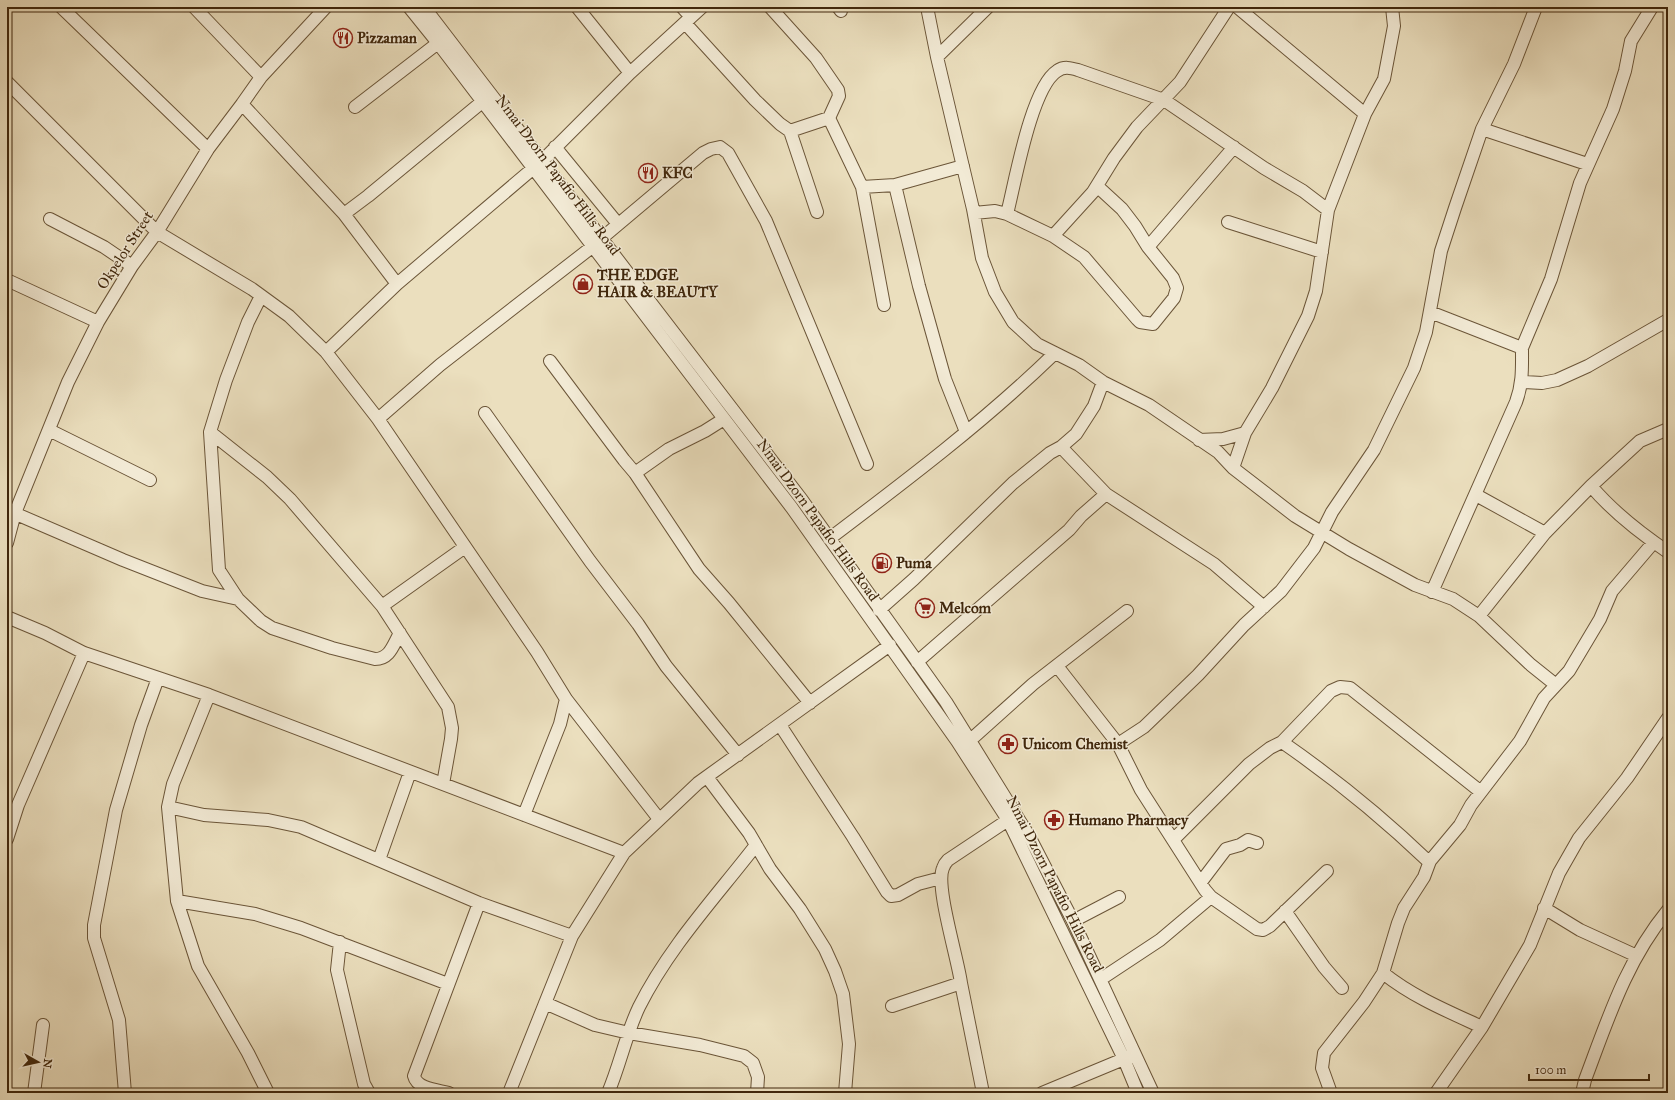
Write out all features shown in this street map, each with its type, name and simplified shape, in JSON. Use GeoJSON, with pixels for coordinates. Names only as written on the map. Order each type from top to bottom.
{"type":"FeatureCollection","features":[{"type":"Feature","properties":{"kind":"street"},"geometry":{"type":"LineString","coordinates":[[62,7],[208,149]]}},
{"type":"Feature","properties":{"kind":"street"},"geometry":{"type":"LineString","coordinates":[[194,7],[261,78]]}},
{"type":"Feature","properties":{"kind":"street","name":"Okpelor Street"},"geometry":{"type":"LineString","coordinates":[[7,543],[11,512],[49,430],[68,382],[98,322],[132,266],[157,232],[208,149],[261,78],[326,7]]}},
{"type":"Feature","properties":{"kind":"street","name":"Nmai Dzorn Papafio Hills Road"},"geometry":{"type":"LineString","coordinates":[[409,7],[792,508],[890,646],[966,744],[1029,836],[1101,979],[1129,1057],[1138,1093]]}},
{"type":"Feature","properties":{"kind":"street","name":"Nmai Dzorn Papafio Hills Road"},"geometry":{"type":"LineString","coordinates":[[424,7],[496,102],[543,160],[802,500],[917,662],[966,744],[1008,820],[1129,1057],[1153,1093]]}},
{"type":"Feature","properties":{"kind":"street"},"geometry":{"type":"LineString","coordinates":[[577,7],[630,72]]}},
{"type":"Feature","properties":{"kind":"street"},"geometry":{"type":"LineString","coordinates":[[682,7],[688,20],[755,100],[780,124],[790,131],[817,212]]}},
{"type":"Feature","properties":{"kind":"street"},"geometry":{"type":"LineString","coordinates":[[326,352],[397,284],[543,160],[630,72],[702,7]]}},
{"type":"Feature","properties":{"kind":"street"},"geometry":{"type":"LineString","coordinates":[[770,7],[816,58],[838,90],[839,96],[830,118],[862,187],[884,305]]}},
{"type":"Feature","properties":{"kind":"street"},"geometry":{"type":"LineString","coordinates":[[927,7],[937,57],[974,213],[982,258],[995,292],[1006,313],[1013,322],[1038,344],[1093,374],[1103,382],[1149,405],[1218,452],[1233,468],[1295,516],[1349,549],[1415,585],[1453,599],[1479,616],[1556,685]]}},
{"type":"Feature","properties":{"kind":"street"},"geometry":{"type":"LineString","coordinates":[[937,57],[988,7]]}},
{"type":"Feature","properties":{"kind":"street"},"geometry":{"type":"LineString","coordinates":[[1053,236],[1093,192],[1114,158],[1137,127],[1180,82],[1229,7]]}},
{"type":"Feature","properties":{"kind":"street"},"geometry":{"type":"LineString","coordinates":[[1237,7],[1365,114]]}},
{"type":"Feature","properties":{"kind":"street"},"geometry":{"type":"LineString","coordinates":[[1233,468],[1245,433],[1272,388],[1308,316],[1316,291],[1328,210],[1365,114],[1384,78],[1394,26],[1391,7]]}},
{"type":"Feature","properties":{"kind":"street"},"geometry":{"type":"LineString","coordinates":[[1118,744],[1144,727],[1198,676],[1244,625],[1281,591],[1314,548],[1352,479],[1374,450],[1414,368],[1426,332],[1441,251],[1482,129],[1514,64],[1536,7]]}},
{"type":"Feature","properties":{"kind":"street"},"geometry":{"type":"LineString","coordinates":[[1432,592],[1476,496],[1516,402],[1522,382],[1522,348],[1551,278],[1587,164],[1613,109],[1625,71],[1631,41],[1652,7]]}},
{"type":"Feature","properties":{"kind":"street"},"geometry":{"type":"LineString","coordinates":[[355,107],[438,43]]}},
{"type":"Feature","properties":{"kind":"street"},"geometry":{"type":"LineString","coordinates":[[1007,214],[1032,116],[1047,82],[1057,71],[1066,67],[1164,100],[1264,168],[1303,191],[1328,210]]}},
{"type":"Feature","properties":{"kind":"street"},"geometry":{"type":"LineString","coordinates":[[7,82],[157,232],[261,296],[289,316],[326,352],[378,419],[465,546],[566,699],[660,819]]}},
{"type":"Feature","properties":{"kind":"street"},"geometry":{"type":"LineString","coordinates":[[344,214],[482,102]]}},
{"type":"Feature","properties":{"kind":"street"},"geometry":{"type":"LineString","coordinates":[[242,104],[344,214],[397,284]]}},
{"type":"Feature","properties":{"kind":"street"},"geometry":{"type":"LineString","coordinates":[[790,131],[830,118]]}},
{"type":"Feature","properties":{"kind":"street"},"geometry":{"type":"LineString","coordinates":[[1482,129],[1587,164]]}},
{"type":"Feature","properties":{"kind":"street"},"geometry":{"type":"LineString","coordinates":[[555,147],[618,224]]}},
{"type":"Feature","properties":{"kind":"street"},"geometry":{"type":"LineString","coordinates":[[602,238],[703,153],[720,147],[728,153],[769,228],[867,464]]}},
{"type":"Feature","properties":{"kind":"street"},"geometry":{"type":"LineString","coordinates":[[1148,246],[1234,147]]}},
{"type":"Feature","properties":{"kind":"street"},"geometry":{"type":"LineString","coordinates":[[862,187],[895,185],[963,166]]}},
{"type":"Feature","properties":{"kind":"street"},"geometry":{"type":"LineString","coordinates":[[895,185],[919,286],[944,379],[966,432]]}},
{"type":"Feature","properties":{"kind":"street"},"geometry":{"type":"LineString","coordinates":[[974,213],[995,211],[1007,214],[1053,236],[1084,257],[1140,322],[1153,324],[1174,298],[1176,288],[1173,278],[1122,209],[1097,186]]}},
{"type":"Feature","properties":{"kind":"street"},"geometry":{"type":"LineString","coordinates":[[50,219],[104,247],[132,266]]}},
{"type":"Feature","properties":{"kind":"street"},"geometry":{"type":"LineString","coordinates":[[1228,222],[1322,252]]}},
{"type":"Feature","properties":{"kind":"street"},"geometry":{"type":"LineString","coordinates":[[378,419],[440,365],[592,247]]}},
{"type":"Feature","properties":{"kind":"street"},"geometry":{"type":"LineString","coordinates":[[7,280],[98,322]]}},
{"type":"Feature","properties":{"kind":"street"},"geometry":{"type":"LineString","coordinates":[[261,296],[248,322],[226,380],[210,432],[219,570],[238,599],[261,621],[272,628],[332,648],[375,659],[383,659],[388,654],[400,633]]}},
{"type":"Feature","properties":{"kind":"street"},"geometry":{"type":"LineString","coordinates":[[1430,312],[1522,348]]}},
{"type":"Feature","properties":{"kind":"street"},"geometry":{"type":"LineString","coordinates":[[1522,382],[1542,383],[1556,380],[1588,366],[1668,320]]}},
{"type":"Feature","properties":{"kind":"street"},"geometry":{"type":"LineString","coordinates":[[829,539],[934,459],[1056,353]]}},
{"type":"Feature","properties":{"kind":"street"},"geometry":{"type":"LineString","coordinates":[[550,361],[635,473],[699,568],[810,703]]}},
{"type":"Feature","properties":{"kind":"street"},"geometry":{"type":"LineString","coordinates":[[879,610],[914,579],[1013,483],[1076,434],[1094,406],[1103,382]]}},
{"type":"Feature","properties":{"kind":"street"},"geometry":{"type":"LineString","coordinates":[[485,414],[590,561],[638,624],[666,666],[738,755]]}},
{"type":"Feature","properties":{"kind":"street"},"geometry":{"type":"LineString","coordinates":[[635,473],[668,449],[705,431],[724,419]]}},
{"type":"Feature","properties":{"kind":"street"},"geometry":{"type":"LineString","coordinates":[[1479,616],[1546,533],[1591,486],[1640,441],[1668,429]]}},
{"type":"Feature","properties":{"kind":"street"},"geometry":{"type":"LineString","coordinates":[[49,430],[150,480]]}},
{"type":"Feature","properties":{"kind":"street"},"geometry":{"type":"LineString","coordinates":[[210,432],[267,477],[290,499],[382,606],[400,633],[448,707],[452,728],[443,784]]}},
{"type":"Feature","properties":{"kind":"street"},"geometry":{"type":"LineString","coordinates":[[1199,440],[1223,439],[1245,433]]}},
{"type":"Feature","properties":{"kind":"street"},"geometry":{"type":"LineString","coordinates":[[1061,447],[1106,494],[1214,564],[1264,607]]}},
{"type":"Feature","properties":{"kind":"street"},"geometry":{"type":"LineString","coordinates":[[1591,486],[1605,503],[1653,543],[1668,552]]}},
{"type":"Feature","properties":{"kind":"street"},"geometry":{"type":"LineString","coordinates":[[917,662],[974,610],[1069,530],[1081,516],[1106,494]]}},
{"type":"Feature","properties":{"kind":"street"},"geometry":{"type":"LineString","coordinates":[[1476,496],[1546,533]]}},
{"type":"Feature","properties":{"kind":"street"},"geometry":{"type":"LineString","coordinates":[[11,512],[123,560],[202,591],[238,599]]}},
{"type":"Feature","properties":{"kind":"street"},"geometry":{"type":"LineString","coordinates":[[1331,1093],[1322,1068],[1324,1053],[1364,1002],[1383,973],[1404,908],[1424,878],[1429,862],[1460,825],[1481,792],[1520,742],[1544,698],[1569,671],[1605,610],[1612,591],[1653,543]]}},
{"type":"Feature","properties":{"kind":"street"},"geometry":{"type":"LineString","coordinates":[[382,606],[465,546]]}},
{"type":"Feature","properties":{"kind":"street"},"geometry":{"type":"LineString","coordinates":[[966,744],[1033,684],[1127,611]]}},
{"type":"Feature","properties":{"kind":"street"},"geometry":{"type":"LineString","coordinates":[[7,617],[45,633],[84,653],[209,695],[624,852]]}},
{"type":"Feature","properties":{"kind":"street"},"geometry":{"type":"LineString","coordinates":[[509,1093],[572,936],[624,852],[707,777],[890,646]]}},
{"type":"Feature","properties":{"kind":"street"},"geometry":{"type":"LineString","coordinates":[[7,839],[18,805],[84,653]]}},
{"type":"Feature","properties":{"kind":"street"},"geometry":{"type":"LineString","coordinates":[[1057,666],[1118,744],[1141,790],[1211,897],[1257,929],[1264,930],[1327,871]]}},
{"type":"Feature","properties":{"kind":"street"},"geometry":{"type":"LineString","coordinates":[[125,1093],[119,1020],[94,938],[94,925],[116,810],[141,725],[158,678]]}},
{"type":"Feature","properties":{"kind":"street"},"geometry":{"type":"LineString","coordinates":[[1173,840],[1249,764],[1270,748],[1282,742],[1331,691],[1340,687],[1350,688],[1481,792]]}},
{"type":"Feature","properties":{"kind":"street"},"geometry":{"type":"LineString","coordinates":[[209,695],[173,784],[168,807],[177,901],[198,966],[248,1053],[268,1093]]}},
{"type":"Feature","properties":{"kind":"street"},"geometry":{"type":"LineString","coordinates":[[524,814],[560,724],[566,699]]}},
{"type":"Feature","properties":{"kind":"street"},"geometry":{"type":"LineString","coordinates":[[1436,1093],[1482,1027],[1530,945],[1559,873],[1579,838],[1627,778],[1668,718]]}},
{"type":"Feature","properties":{"kind":"street"},"geometry":{"type":"LineString","coordinates":[[780,724],[857,842],[887,892],[892,896],[898,895],[918,884],[941,878]]}},
{"type":"Feature","properties":{"kind":"street"},"geometry":{"type":"LineString","coordinates":[[1282,742],[1321,769],[1400,834],[1429,862]]}},
{"type":"Feature","properties":{"kind":"street"},"geometry":{"type":"LineString","coordinates":[[379,860],[410,772]]}},
{"type":"Feature","properties":{"kind":"street"},"geometry":{"type":"LineString","coordinates":[[707,777],[756,845],[770,869],[800,910],[825,950],[843,994],[850,1044],[845,1093]]}},
{"type":"Feature","properties":{"kind":"street"},"geometry":{"type":"LineString","coordinates":[[168,807],[204,815],[268,820],[301,827],[479,903],[572,936]]}},
{"type":"Feature","properties":{"kind":"street"},"geometry":{"type":"LineString","coordinates":[[983,1093],[961,983],[959,965],[945,908],[941,878],[942,868],[948,860],[1008,820]]}},
{"type":"Feature","properties":{"kind":"street"},"geometry":{"type":"LineString","coordinates":[[1201,882],[1226,849],[1240,845],[1248,840],[1257,843]]}},
{"type":"Feature","properties":{"kind":"street"},"geometry":{"type":"LineString","coordinates":[[608,1093],[639,1008],[668,957],[756,845]]}},
{"type":"Feature","properties":{"kind":"street"},"geometry":{"type":"LineString","coordinates":[[1073,921],[1119,897]]}},
{"type":"Feature","properties":{"kind":"street"},"geometry":{"type":"LineString","coordinates":[[1101,979],[1160,940],[1211,897]]}},
{"type":"Feature","properties":{"kind":"street"},"geometry":{"type":"LineString","coordinates":[[177,901],[255,914],[340,942],[448,984]]}},
{"type":"Feature","properties":{"kind":"street"},"geometry":{"type":"LineString","coordinates":[[449,1093],[420,1086],[415,1081],[414,1076],[479,903]]}},
{"type":"Feature","properties":{"kind":"street"},"geometry":{"type":"LineString","coordinates":[[1544,908],[1580,930],[1637,956]]}},
{"type":"Feature","properties":{"kind":"street"},"geometry":{"type":"LineString","coordinates":[[1582,1093],[1585,1080],[1618,991],[1655,925],[1668,910]]}},
{"type":"Feature","properties":{"kind":"street"},"geometry":{"type":"LineString","coordinates":[[1286,911],[1324,967],[1342,988]]}},
{"type":"Feature","properties":{"kind":"street"},"geometry":{"type":"LineString","coordinates":[[340,942],[337,970],[347,1018],[364,1084],[369,1093]]}},
{"type":"Feature","properties":{"kind":"street"},"geometry":{"type":"LineString","coordinates":[[1383,973],[1402,988],[1424,1001],[1482,1027]]}},
{"type":"Feature","properties":{"kind":"street"},"geometry":{"type":"LineString","coordinates":[[892,1006],[961,983]]}},
{"type":"Feature","properties":{"kind":"street"},"geometry":{"type":"LineString","coordinates":[[545,1004],[595,1024],[629,1033],[700,1045],[744,1056],[753,1063],[758,1077],[757,1093]]}},
{"type":"Feature","properties":{"kind":"street"},"geometry":{"type":"LineString","coordinates":[[34,1093],[43,1026]]}},
{"type":"Feature","properties":{"kind":"street"},"geometry":{"type":"LineString","coordinates":[[1042,1093],[1129,1057]]}},
{"type":"Feature","properties":{"kind":"place","name":"Pizzaman"},"geometry":{"type":"Point","coordinates":[343,38]}},
{"type":"Feature","properties":{"kind":"place","name":"KFC"},"geometry":{"type":"Point","coordinates":[648,173]}},
{"type":"Feature","properties":{"kind":"place","name":"THE EDGE HAIR & BEAUTY"},"geometry":{"type":"Point","coordinates":[583,284]}},
{"type":"Feature","properties":{"kind":"place","name":"Puma"},"geometry":{"type":"Point","coordinates":[882,563]}},
{"type":"Feature","properties":{"kind":"place","name":"Melcom"},"geometry":{"type":"Point","coordinates":[925,608]}},
{"type":"Feature","properties":{"kind":"place","name":"Unicom Chemist"},"geometry":{"type":"Point","coordinates":[1008,744]}},
{"type":"Feature","properties":{"kind":"place","name":"Humano Pharmacy"},"geometry":{"type":"Point","coordinates":[1054,820]}}]}
